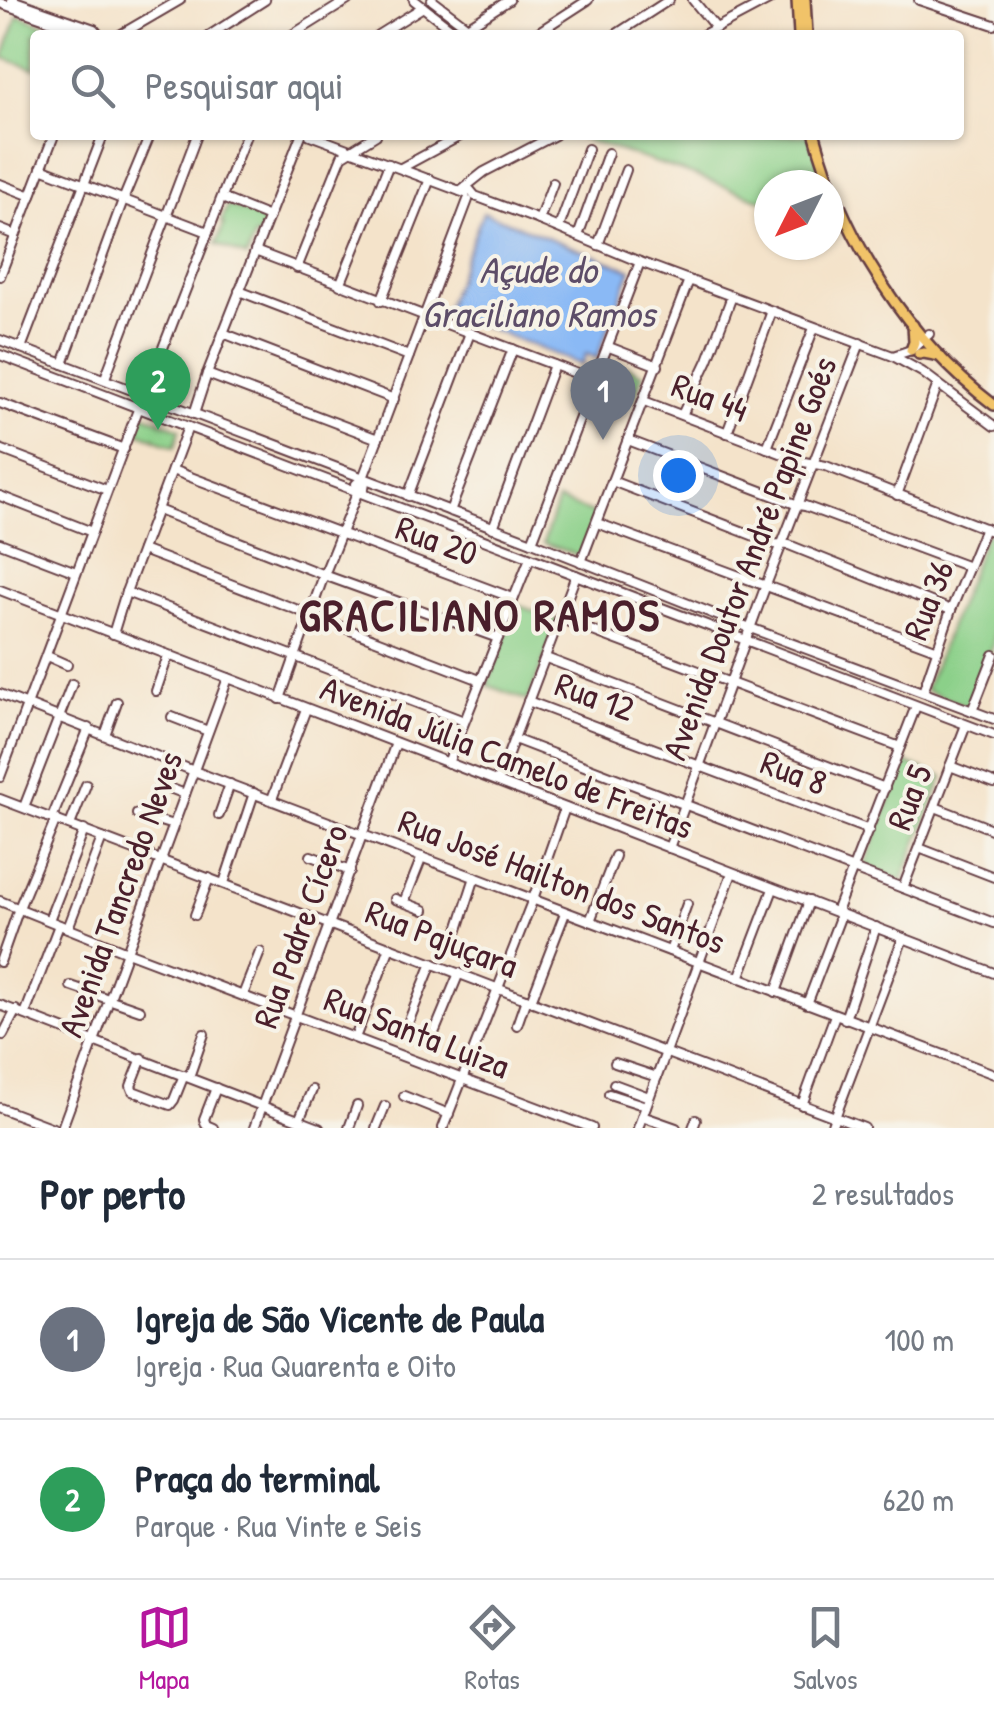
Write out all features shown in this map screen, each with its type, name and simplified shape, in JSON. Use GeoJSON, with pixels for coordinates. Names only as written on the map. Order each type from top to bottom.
{"type":"FeatureCollection","features":[{"type":"Feature","properties":{"kind":"main road"},"geometry":{"type":"LineString","coordinates":[[797,0],[798,30]]}},
{"type":"Feature","properties":{"kind":"main road"},"geometry":{"type":"LineString","coordinates":[[805,0],[808,30]]}},
{"type":"Feature","properties":{"kind":"main road"},"geometry":{"type":"LineString","coordinates":[[820,140],[839,204],[873,268],[912,322],[994,402]]}},
{"type":"Feature","properties":{"kind":"main road"},"geometry":{"type":"LineString","coordinates":[[820,140],[845,204],[896,293],[941,356],[994,402]]}},
{"type":"Feature","properties":{"kind":"main road"},"geometry":{"type":"LineString","coordinates":[[912,322],[915,352],[941,356]]}},
{"type":"Feature","properties":{"kind":"street"},"geometry":{"type":"LineString","coordinates":[[12,0],[88,30]]}},
{"type":"Feature","properties":{"kind":"street"},"geometry":{"type":"LineString","coordinates":[[129,30],[180,0]]}},
{"type":"Feature","properties":{"kind":"street"},"geometry":{"type":"LineString","coordinates":[[218,30],[265,0]]}},
{"type":"Feature","properties":{"kind":"street"},"geometry":{"type":"LineString","coordinates":[[300,30],[348,0]]}},
{"type":"Feature","properties":{"kind":"street"},"geometry":{"type":"LineString","coordinates":[[414,0],[452,30]]}},
{"type":"Feature","properties":{"kind":"street"},"geometry":{"type":"LineString","coordinates":[[432,0],[471,30]]}},
{"type":"Feature","properties":{"kind":"street"},"geometry":{"type":"LineString","coordinates":[[467,27],[509,0]]}},
{"type":"Feature","properties":{"kind":"street"},"geometry":{"type":"LineString","coordinates":[[542,30],[588,0]]}},
{"type":"Feature","properties":{"kind":"street"},"geometry":{"type":"LineString","coordinates":[[623,30],[670,0]]}},
{"type":"Feature","properties":{"kind":"street"},"geometry":{"type":"LineString","coordinates":[[694,0],[716,28]]}},
{"type":"Feature","properties":{"kind":"street"},"geometry":{"type":"LineString","coordinates":[[712,30],[747,8],[769,0]]}},
{"type":"Feature","properties":{"kind":"street"},"geometry":{"type":"LineString","coordinates":[[919,0],[994,26]]}},
{"type":"Feature","properties":{"kind":"street"},"geometry":{"type":"LineString","coordinates":[[0,3],[77,30]]}},
{"type":"Feature","properties":{"kind":"street"},"geometry":{"type":"LineString","coordinates":[[386,30],[422,6]]}},
{"type":"Feature","properties":{"kind":"street"},"geometry":{"type":"LineString","coordinates":[[0,273],[52,140]]}},
{"type":"Feature","properties":{"kind":"street"},"geometry":{"type":"LineString","coordinates":[[21,348],[101,140]]}},
{"type":"Feature","properties":{"kind":"street"},"geometry":{"type":"LineString","coordinates":[[64,364],[148,140]]}},
{"type":"Feature","properties":{"kind":"street"},"geometry":{"type":"LineString","coordinates":[[105,378],[195,140]]}},
{"type":"Feature","properties":{"kind":"street"},"geometry":{"type":"LineString","coordinates":[[145,394],[244,140]]}},
{"type":"Feature","properties":{"kind":"street"},"geometry":{"type":"LineString","coordinates":[[194,414],[298,140]]}},
{"type":"Feature","properties":{"kind":"street"},"geometry":{"type":"LineString","coordinates":[[323,140],[893,356],[994,426]]}},
{"type":"Feature","properties":{"kind":"street"},"geometry":{"type":"LineString","coordinates":[[297,268],[342,156],[367,140]]}},
{"type":"Feature","properties":{"kind":"street"},"geometry":{"type":"LineString","coordinates":[[401,168],[453,140]]}},
{"type":"Feature","properties":{"kind":"street"},"geometry":{"type":"LineString","coordinates":[[280,699],[358,492],[356,484],[363,478],[394,398],[467,195],[484,172],[545,140]]}},
{"type":"Feature","properties":{"kind":"street"},"geometry":{"type":"LineString","coordinates":[[559,228],[588,149]]}},
{"type":"Feature","properties":{"kind":"street"},"geometry":{"type":"LineString","coordinates":[[578,236],[608,152]]}},
{"type":"Feature","properties":{"kind":"street"},"geometry":{"type":"LineString","coordinates":[[340,285],[389,164]]}},
{"type":"Feature","properties":{"kind":"street"},"geometry":{"type":"LineString","coordinates":[[41,168],[208,232]]}},
{"type":"Feature","properties":{"kind":"street"},"geometry":{"type":"LineString","coordinates":[[598,244],[626,170]]}},
{"type":"Feature","properties":{"kind":"street"},"geometry":{"type":"LineString","coordinates":[[381,301],[430,179]]}},
{"type":"Feature","properties":{"kind":"street"},"geometry":{"type":"LineString","coordinates":[[539,220],[553,183]]}},
{"type":"Feature","properties":{"kind":"street"},"geometry":{"type":"LineString","coordinates":[[0,184],[30,196]]}},
{"type":"Feature","properties":{"kind":"street"},"geometry":{"type":"LineString","coordinates":[[222,198],[269,217]]}},
{"type":"Feature","properties":{"kind":"street"},"geometry":{"type":"LineString","coordinates":[[0,230],[15,236]]}},
{"type":"Feature","properties":{"kind":"street"},"geometry":{"type":"LineString","coordinates":[[255,252],[596,381]]}},
{"type":"Feature","properties":{"kind":"street"},"geometry":{"type":"LineString","coordinates":[[532,542],[640,262]]}},
{"type":"Feature","properties":{"kind":"street"},"geometry":{"type":"LineString","coordinates":[[581,562],[690,280]]}},
{"type":"Feature","properties":{"kind":"street"},"geometry":{"type":"LineString","coordinates":[[239,291],[409,356]]}},
{"type":"Feature","properties":{"kind":"street"},"geometry":{"type":"LineString","coordinates":[[682,416],[732,296]]}},
{"type":"Feature","properties":{"kind":"street"},"geometry":{"type":"LineString","coordinates":[[727,433],[772,312]]}},
{"type":"Feature","properties":{"kind":"street"},"geometry":{"type":"LineString","coordinates":[[767,448],[814,328]]}},
{"type":"Feature","properties":{"kind":"street"},"geometry":{"type":"LineString","coordinates":[[223,333],[394,398]]}},
{"type":"Feature","properties":{"kind":"street"},"geometry":{"type":"LineString","coordinates":[[408,496],[470,333]]}},
{"type":"Feature","properties":{"kind":"street"},"geometry":{"type":"LineString","coordinates":[[906,362],[914,360],[915,352],[928,338]]}},
{"type":"Feature","properties":{"kind":"street"},"geometry":{"type":"LineString","coordinates":[[0,340],[994,719]]}},
{"type":"Feature","properties":{"kind":"street","name":"Avenida Doutor André Papine Goés"},"geometry":{"type":"LineString","coordinates":[[669,848],[860,343]]}},
{"type":"Feature","properties":{"kind":"street"},"geometry":{"type":"LineString","coordinates":[[609,346],[658,366]]}},
{"type":"Feature","properties":{"kind":"street"},"geometry":{"type":"LineString","coordinates":[[450,511],[514,350]]}},
{"type":"Feature","properties":{"kind":"street"},"geometry":{"type":"LineString","coordinates":[[893,356],[915,352]]}},
{"type":"Feature","properties":{"kind":"street"},"geometry":{"type":"LineString","coordinates":[[0,355],[994,735]]}},
{"type":"Feature","properties":{"kind":"street"},"geometry":{"type":"LineString","coordinates":[[493,528],[554,365]]}},
{"type":"Feature","properties":{"kind":"street"},"geometry":{"type":"LineString","coordinates":[[208,374],[378,439]]}},
{"type":"Feature","properties":{"kind":"street"},"geometry":{"type":"LineString","coordinates":[[897,494],[938,384]]}},
{"type":"Feature","properties":{"kind":"street","name":"Rua 44"},"geometry":{"type":"LineString","coordinates":[[644,401],[989,530]]}},
{"type":"Feature","properties":{"kind":"street"},"geometry":{"type":"LineString","coordinates":[[0,402],[124,449]]}},
{"type":"Feature","properties":{"kind":"street"},"geometry":{"type":"LineString","coordinates":[[164,416],[170,404]]}},
{"type":"Feature","properties":{"kind":"street"},"geometry":{"type":"LineString","coordinates":[[1,772],[139,407]]}},
{"type":"Feature","properties":{"kind":"street"},"geometry":{"type":"LineString","coordinates":[[113,634],[188,426]]}},
{"type":"Feature","properties":{"kind":"street"},"geometry":{"type":"LineString","coordinates":[[628,440],[970,567]]}},
{"type":"Feature","properties":{"kind":"street"},"geometry":{"type":"LineString","coordinates":[[0,449],[107,490]]}},
{"type":"Feature","properties":{"kind":"street","name":"Rua 20"},"geometry":{"type":"LineString","coordinates":[[172,470],[514,598]]}},
{"type":"Feature","properties":{"kind":"street"},"geometry":{"type":"LineString","coordinates":[[612,481],[952,610]]}},
{"type":"Feature","properties":{"kind":"street"},"geometry":{"type":"LineString","coordinates":[[0,496],[92,532]]}},
{"type":"Feature","properties":{"kind":"street"},"geometry":{"type":"LineString","coordinates":[[158,510],[498,638]]}},
{"type":"Feature","properties":{"kind":"street"},"geometry":{"type":"LineString","coordinates":[[597,523],[938,650]]}},
{"type":"Feature","properties":{"kind":"street","name":"Rua 36"},"geometry":{"type":"LineString","coordinates":[[922,692],[952,610],[989,530]]}},
{"type":"Feature","properties":{"kind":"street"},"geometry":{"type":"LineString","coordinates":[[0,543],[76,572]]}},
{"type":"Feature","properties":{"kind":"street"},"geometry":{"type":"LineString","coordinates":[[142,550],[480,680]]}},
{"type":"Feature","properties":{"kind":"street"},"geometry":{"type":"LineString","coordinates":[[554,566],[560,554]]}},
{"type":"Feature","properties":{"kind":"street"},"geometry":{"type":"LineString","coordinates":[[448,763],[530,558]]}},
{"type":"Feature","properties":{"kind":"street"},"geometry":{"type":"LineString","coordinates":[[498,781],[576,575]]}},
{"type":"Feature","properties":{"kind":"street","name":"Avenida Júlia Camelo de Freitas"},"geometry":{"type":"LineString","coordinates":[[0,590],[994,973]]}},
{"type":"Feature","properties":{"kind":"street"},"geometry":{"type":"LineString","coordinates":[[126,592],[464,721]]}},
{"type":"Feature","properties":{"kind":"street"},"geometry":{"type":"LineString","coordinates":[[561,618],[900,746]]}},
{"type":"Feature","properties":{"kind":"street"},"geometry":{"type":"LineString","coordinates":[[972,711],[994,655]]}},
{"type":"Feature","properties":{"kind":"street"},"geometry":{"type":"LineString","coordinates":[[46,656],[67,666]]}},
{"type":"Feature","properties":{"kind":"street"},"geometry":{"type":"LineString","coordinates":[[156,691],[168,656]]}},
{"type":"Feature","properties":{"kind":"street"},"geometry":{"type":"LineString","coordinates":[[546,658],[885,788]]}},
{"type":"Feature","properties":{"kind":"street","name":"Avenida Tancredo Neves"},"geometry":{"type":"LineString","coordinates":[[62,1128],[228,678]]}},
{"type":"Feature","properties":{"kind":"street"},"geometry":{"type":"LineString","coordinates":[[24,807],[72,684]]}},
{"type":"Feature","properties":{"kind":"street","name":"Rua José Hailton dos Santos"},"geometry":{"type":"LineString","coordinates":[[0,694],[994,1074]]}},
{"type":"Feature","properties":{"kind":"street","name":"Rua 12"},"geometry":{"type":"LineString","coordinates":[[528,701],[700,764]]}},
{"type":"Feature","properties":{"kind":"street"},"geometry":{"type":"LineString","coordinates":[[940,714],[945,701]]}},
{"type":"Feature","properties":{"kind":"street"},"geometry":{"type":"LineString","coordinates":[[105,735],[117,702]]}},
{"type":"Feature","properties":{"kind":"street"},"geometry":{"type":"LineString","coordinates":[[807,1004],[839,920],[838,907],[916,706]]}},
{"type":"Feature","properties":{"kind":"street"},"geometry":{"type":"LineString","coordinates":[[272,799],[306,709]]}},
{"type":"Feature","properties":{"kind":"street"},"geometry":{"type":"LineString","coordinates":[[172,717],[208,730]]}},
{"type":"Feature","properties":{"kind":"street","name":"Rua 5"},"geometry":{"type":"LineString","coordinates":[[903,888],[966,725]]}},
{"type":"Feature","properties":{"kind":"street"},"geometry":{"type":"LineString","coordinates":[[0,962],[88,728]]}},
{"type":"Feature","properties":{"kind":"street"},"geometry":{"type":"LineString","coordinates":[[514,739],[994,923]]}},
{"type":"Feature","properties":{"kind":"street","name":"Rua Padre Cícero"},"geometry":{"type":"LineString","coordinates":[[254,1128],[396,743]]}},
{"type":"Feature","properties":{"kind":"street","name":"Rua 8"},"geometry":{"type":"LineString","coordinates":[[700,764],[868,830]]}},
{"type":"Feature","properties":{"kind":"street"},"geometry":{"type":"LineString","coordinates":[[950,766],[994,783]]}},
{"type":"Feature","properties":{"kind":"street"},"geometry":{"type":"LineString","coordinates":[[159,784],[185,794]]}},
{"type":"Feature","properties":{"kind":"street"},"geometry":{"type":"LineString","coordinates":[[219,815],[230,784]]}},
{"type":"Feature","properties":{"kind":"street"},"geometry":{"type":"LineString","coordinates":[[70,824],[86,785]]}},
{"type":"Feature","properties":{"kind":"street"},"geometry":{"type":"LineString","coordinates":[[224,883],[254,792]]}},
{"type":"Feature","properties":{"kind":"street","name":"Rua Pajuçara"},"geometry":{"type":"LineString","coordinates":[[0,799],[864,1128]]}},
{"type":"Feature","properties":{"kind":"street"},"geometry":{"type":"LineString","coordinates":[[443,1128],[566,808]]}},
{"type":"Feature","properties":{"kind":"street"},"geometry":{"type":"LineString","coordinates":[[934,808],[994,830]]}},
{"type":"Feature","properties":{"kind":"street"},"geometry":{"type":"LineString","coordinates":[[138,814],[173,826]]}},
{"type":"Feature","properties":{"kind":"street"},"geometry":{"type":"LineString","coordinates":[[49,920],[84,830]]}},
{"type":"Feature","properties":{"kind":"street"},"geometry":{"type":"LineString","coordinates":[[3,1035],[20,1012],[64,926],[102,838]]}},
{"type":"Feature","properties":{"kind":"street"},"geometry":{"type":"LineString","coordinates":[[919,848],[994,877]]}},
{"type":"Feature","properties":{"kind":"street"},"geometry":{"type":"LineString","coordinates":[[311,856],[350,871]]}},
{"type":"Feature","properties":{"kind":"street"},"geometry":{"type":"LineString","coordinates":[[590,922],[615,856]]}},
{"type":"Feature","properties":{"kind":"street"},"geometry":{"type":"LineString","coordinates":[[422,857],[400,900],[424,910]]}},
{"type":"Feature","properties":{"kind":"street"},"geometry":{"type":"LineString","coordinates":[[638,1128],[732,873]]}},
{"type":"Feature","properties":{"kind":"street"},"geometry":{"type":"LineString","coordinates":[[454,942],[475,877]]}},
{"type":"Feature","properties":{"kind":"street"},"geometry":{"type":"LineString","coordinates":[[195,915],[209,878]]}},
{"type":"Feature","properties":{"kind":"street"},"geometry":{"type":"LineString","coordinates":[[739,978],[773,889]]}},
{"type":"Feature","properties":{"kind":"street","name":"Rua Santa Luiza"},"geometry":{"type":"LineString","coordinates":[[0,901],[592,1128]]}},
{"type":"Feature","properties":{"kind":"street"},"geometry":{"type":"LineString","coordinates":[[776,992],[808,901]]}},
{"type":"Feature","properties":{"kind":"street"},"geometry":{"type":"LineString","coordinates":[[670,952],[687,904]]}},
{"type":"Feature","properties":{"kind":"street"},"geometry":{"type":"LineString","coordinates":[[517,1025],[566,912]]}},
{"type":"Feature","properties":{"kind":"street"},"geometry":{"type":"LineString","coordinates":[[802,1105],[876,927]]}},
{"type":"Feature","properties":{"kind":"street"},"geometry":{"type":"LineString","coordinates":[[831,1128],[904,938]]}},
{"type":"Feature","properties":{"kind":"street"},"geometry":{"type":"LineString","coordinates":[[355,1038],[390,947]]}},
{"type":"Feature","properties":{"kind":"street"},"geometry":{"type":"LineString","coordinates":[[244,995],[260,952]]}},
{"type":"Feature","properties":{"kind":"street"},"geometry":{"type":"LineString","coordinates":[[406,1028],[432,963]]}},
{"type":"Feature","properties":{"kind":"street"},"geometry":{"type":"LineString","coordinates":[[432,1038],[458,973]]}},
{"type":"Feature","properties":{"kind":"street"},"geometry":{"type":"LineString","coordinates":[[72,986],[140,1010]]}},
{"type":"Feature","properties":{"kind":"street"},"geometry":{"type":"LineString","coordinates":[[0,1005],[319,1128]]}},
{"type":"Feature","properties":{"kind":"street"},"geometry":{"type":"LineString","coordinates":[[142,1058],[131,1086],[133,1091],[170,1104],[204,1034]]}},
{"type":"Feature","properties":{"kind":"street"},"geometry":{"type":"LineString","coordinates":[[615,1063],[656,1078]]}},
{"type":"Feature","properties":{"kind":"street"},"geometry":{"type":"LineString","coordinates":[[614,1084],[648,1102]]}},
{"type":"Feature","properties":{"kind":"street"},"geometry":{"type":"LineString","coordinates":[[214,1128],[206,1125],[204,1119],[216,1088]]}},
{"type":"Feature","properties":{"kind":"street"},"geometry":{"type":"LineString","coordinates":[[299,1120],[312,1090]]}},
{"type":"Feature","properties":{"kind":"street"},"geometry":{"type":"LineString","coordinates":[[610,1094],[648,1102]]}},
{"type":"Feature","properties":{"kind":"street"},"geometry":{"type":"LineString","coordinates":[[404,1096],[449,1114]]}},
{"type":"Feature","properties":{"kind":"street"},"geometry":{"type":"LineString","coordinates":[[348,1128],[357,1106]]}},
{"type":"Feature","properties":{"kind":"street"},"geometry":{"type":"LineString","coordinates":[[376,1128],[385,1106]]}},
{"type":"Feature","properties":{"kind":"street"},"geometry":{"type":"LineString","coordinates":[[0,1108],[53,1128]]}},
{"type":"Feature","properties":{"kind":"street"},"geometry":{"type":"LineString","coordinates":[[553,1128],[559,1115]]}},
{"type":"Feature","properties":{"kind":"street"},"geometry":{"type":"LineString","coordinates":[[642,1116],[676,1128]]}},
{"type":"Feature","properties":{"kind":"green space"},"geometry":{"type":"Polygon","coordinates":[[[18,15],[58,30],[30,30],[30,67],[3,58],[18,15]]]}},
{"type":"Feature","properties":{"kind":"green space"},"geometry":{"type":"Polygon","coordinates":[[[586,140],[813,140],[822,170],[754,170],[754,197],[586,140]]]}},
{"type":"Feature","properties":{"kind":"green space"},"geometry":{"type":"Polygon","coordinates":[[[228,205],[266,220],[247,257],[216,244],[228,205]]]}},
{"type":"Feature","properties":{"kind":"green space"},"geometry":{"type":"Polygon","coordinates":[[[627,367],[643,374],[633,401],[607,385],[614,368],[624,372],[627,367]]]}},
{"type":"Feature","properties":{"kind":"green space"},"geometry":{"type":"Polygon","coordinates":[[[141,413],[180,429],[175,447],[135,431],[141,413]]]}},
{"type":"Feature","properties":{"kind":"green space"},"geometry":{"type":"Polygon","coordinates":[[[558,500],[597,515],[580,556],[543,543],[558,500]]]}},
{"type":"Feature","properties":{"kind":"green space"},"geometry":{"type":"Polygon","coordinates":[[[986,533],[994,536],[994,643],[968,707],[925,690],[986,533]]]}},
{"type":"Feature","properties":{"kind":"green space"},"geometry":{"type":"Polygon","coordinates":[[[518,605],[559,621],[528,701],[487,685],[518,605]]]}},
{"type":"Feature","properties":{"kind":"green space"},"geometry":{"type":"Polygon","coordinates":[[[904,762],[943,777],[902,881],[864,868],[904,762]]]}},
{"type":"Feature","properties":{"kind":"water","name":"Açude do Graciliano Ramos"},"geometry":{"type":"Polygon","coordinates":[[[483,212],[631,270],[597,358],[586,354],[582,365],[445,311],[483,212]]]}},
{"type":"Feature","properties":{"kind":"place","name":"Praça do terminal"},"geometry":{"type":"Point","coordinates":[158,430]}},
{"type":"Feature","properties":{"kind":"place","name":"Igreja de São Vicente de Paula"},"geometry":{"type":"Point","coordinates":[603,440]}},
{"type":"Feature","properties":{"kind":"district","name":"GRACILIANO RAMOS"},"geometry":{"type":"Point","coordinates":[480,614]}}]}
